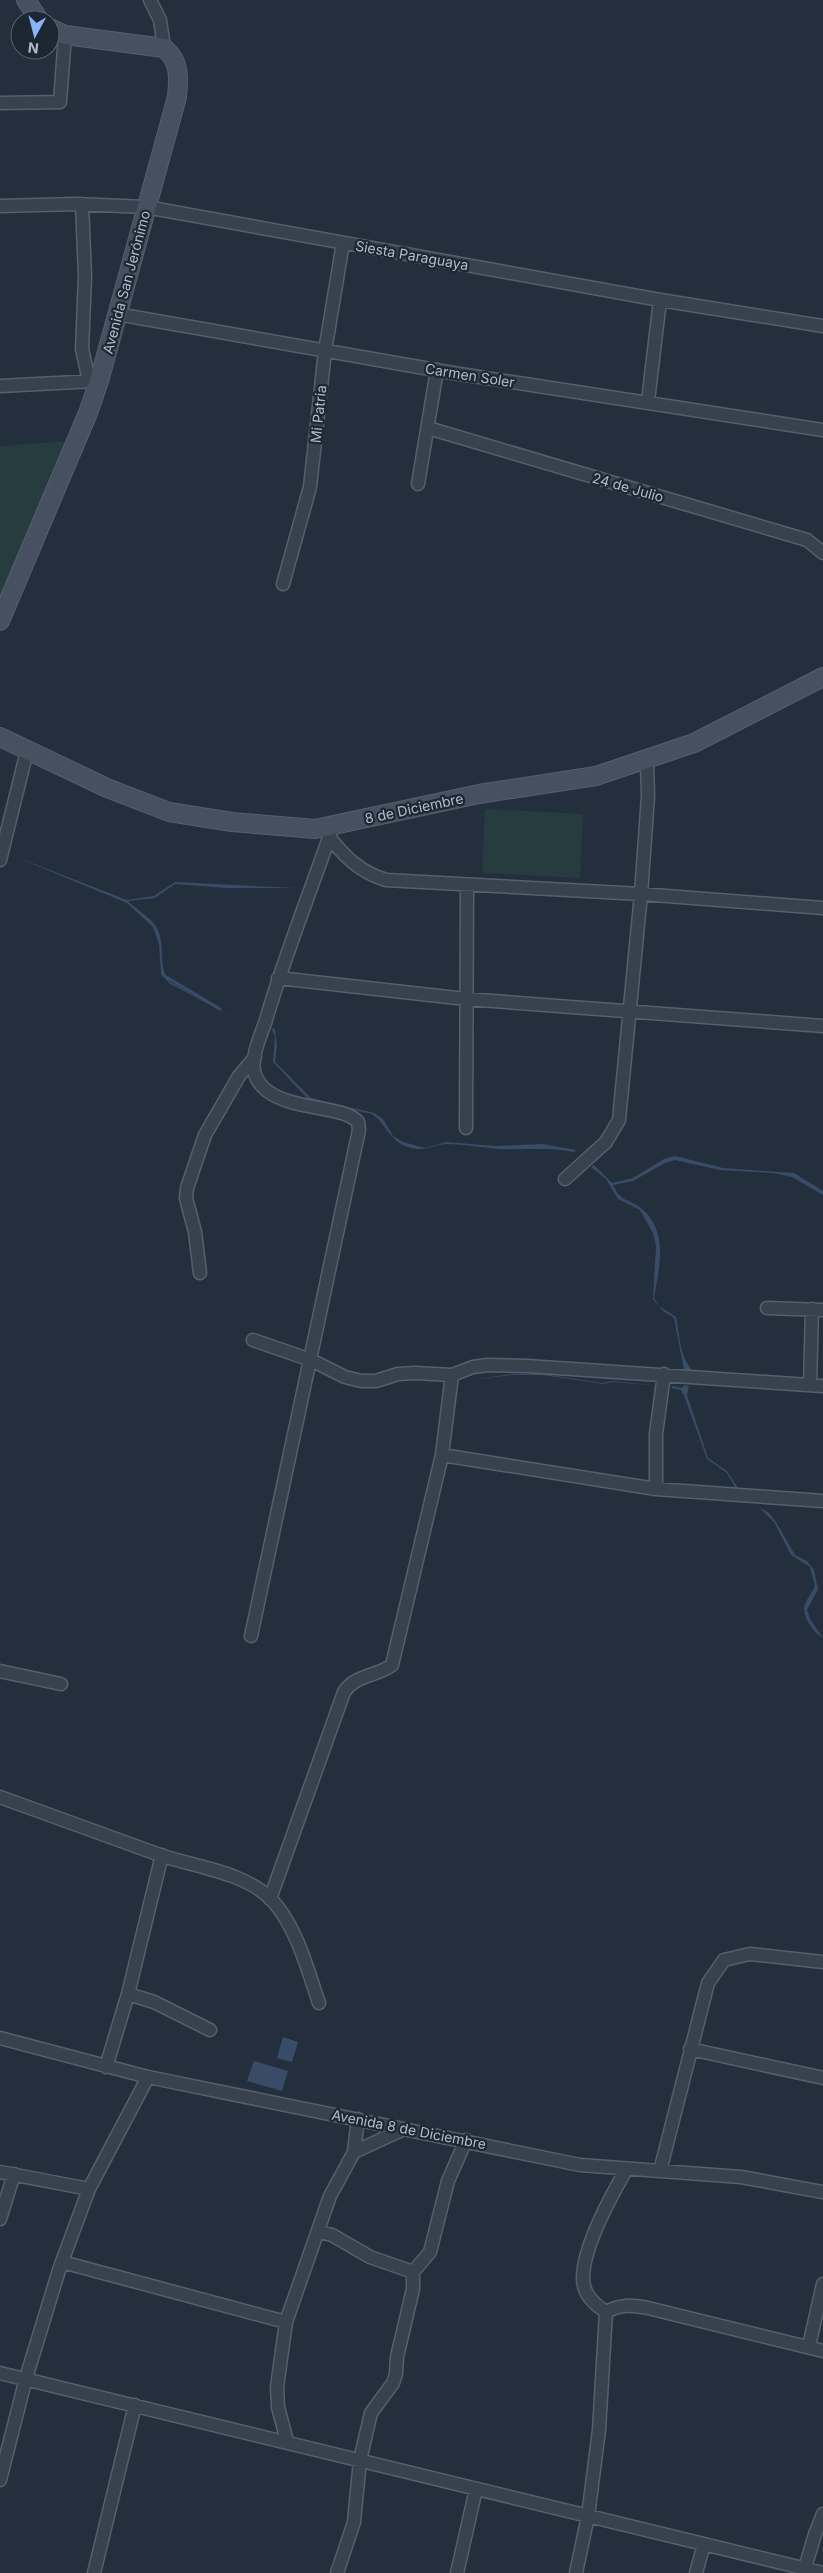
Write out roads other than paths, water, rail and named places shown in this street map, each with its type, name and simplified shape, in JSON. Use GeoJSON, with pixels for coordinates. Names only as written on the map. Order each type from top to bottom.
{"type":"FeatureCollection","features":[{"type":"Feature","properties":{"kind":"street"},"geometry":{"type":"LineString","coordinates":[[60,32],[164,48],[160,20],[150,0]]}},
{"type":"Feature","properties":{"kind":"street","name":"Avenida San Jerónimo"},"geometry":{"type":"LineString","coordinates":[[0,621],[88,413],[94,381],[118,314],[177,97],[179,81],[177,66],[173,56],[164,48]]}},
{"type":"Feature","properties":{"kind":"street"},"geometry":{"type":"LineString","coordinates":[[0,103],[60,102],[59,60]]}},
{"type":"Feature","properties":{"kind":"street"},"geometry":{"type":"LineString","coordinates":[[0,386],[94,381],[82,348],[85,276],[82,204]]}},
{"type":"Feature","properties":{"kind":"street","name":"Siesta Paraguaya"},"geometry":{"type":"LineString","coordinates":[[0,206],[82,204],[146,207],[660,300],[823,326]]}},
{"type":"Feature","properties":{"kind":"street","name":"Mi Patria"},"geometry":{"type":"LineString","coordinates":[[283,584],[310,487],[325,351],[343,243]]}},
{"type":"Feature","properties":{"kind":"street"},"geometry":{"type":"LineString","coordinates":[[648,401],[660,300]]}},
{"type":"Feature","properties":{"kind":"street","name":"Carmen Soler"},"geometry":{"type":"LineString","coordinates":[[118,314],[437,370],[648,401],[823,430]]}},
{"type":"Feature","properties":{"kind":"street"},"geometry":{"type":"LineString","coordinates":[[418,484],[437,370]]}},
{"type":"Feature","properties":{"kind":"street","name":"24 de Julio"},"geometry":{"type":"LineString","coordinates":[[428,428],[807,540],[823,554]]}},
{"type":"Feature","properties":{"kind":"street","name":"8 de Diciembre"},"geometry":{"type":"LineString","coordinates":[[0,737],[107,788],[169,812],[275,827],[315,829],[331,832],[479,794],[596,776],[647,761],[712,735],[823,677]]}},
{"type":"Feature","properties":{"kind":"street"},"geometry":{"type":"LineString","coordinates":[[0,860],[27,751]]}},
{"type":"Feature","properties":{"kind":"street"},"geometry":{"type":"LineString","coordinates":[[566,1179],[606,1142],[619,1120],[641,894],[648,796],[647,761]]}},
{"type":"Feature","properties":{"kind":"street"},"geometry":{"type":"LineString","coordinates":[[331,832],[347,859],[372,876],[386,880],[641,894],[823,908]]}},
{"type":"Feature","properties":{"kind":"street"},"geometry":{"type":"LineString","coordinates":[[252,1636],[359,1125],[354,1118],[347,1114],[293,1104],[266,1090],[259,1082],[254,1071],[255,1056],[278,978],[331,832]]}},
{"type":"Feature","properties":{"kind":"street"},"geometry":{"type":"LineString","coordinates":[[466,885],[466,1128]]}},
{"type":"Feature","properties":{"kind":"street"},"geometry":{"type":"LineString","coordinates":[[278,978],[466,999],[823,1026]]}},
{"type":"Feature","properties":{"kind":"street"},"geometry":{"type":"LineString","coordinates":[[200,1273],[195,1232],[186,1198],[187,1188],[205,1135],[239,1076],[255,1056]]}},
{"type":"Feature","properties":{"kind":"street"},"geometry":{"type":"LineString","coordinates":[[767,1308],[818,1310],[810,1385]]}},
{"type":"Feature","properties":{"kind":"street"},"geometry":{"type":"LineString","coordinates":[[252,1340],[311,1360],[344,1377],[361,1381],[376,1381],[398,1374],[452,1375],[473,1367],[488,1365],[567,1367],[823,1386]]}},
{"type":"Feature","properties":{"kind":"street"},"geometry":{"type":"LineString","coordinates":[[656,1489],[656,1434],[664,1374]]}},
{"type":"Feature","properties":{"kind":"street"},"geometry":{"type":"LineString","coordinates":[[270,1899],[344,1692],[350,1683],[383,1672],[392,1665],[442,1455],[452,1375]]}},
{"type":"Feature","properties":{"kind":"street"},"geometry":{"type":"LineString","coordinates":[[442,1455],[656,1489],[823,1501]]}},
{"type":"Feature","properties":{"kind":"street"},"geometry":{"type":"LineString","coordinates":[[0,1671],[60,1684]]}},
{"type":"Feature","properties":{"kind":"street"},"geometry":{"type":"LineString","coordinates":[[0,1797],[162,1855],[232,1877],[270,1899],[281,1912],[292,1932],[319,2003]]}},
{"type":"Feature","properties":{"kind":"street"},"geometry":{"type":"LineString","coordinates":[[106,2067],[128,1994],[162,1855]]}},
{"type":"Feature","properties":{"kind":"street"},"geometry":{"type":"LineString","coordinates":[[660,2171],[708,1983],[724,1960],[750,1954],[823,1962]]}},
{"type":"Feature","properties":{"kind":"street"},"geometry":{"type":"LineString","coordinates":[[128,1994],[154,2002],[210,2030]]}},
{"type":"Feature","properties":{"kind":"street","name":"Avenida 8 de Diciembre"},"geometry":{"type":"LineString","coordinates":[[0,2038],[148,2077],[466,2140],[580,2165],[626,2170],[741,2177],[823,2192]]}},
{"type":"Feature","properties":{"kind":"street"},"geometry":{"type":"LineString","coordinates":[[690,2050],[823,2078]]}},
{"type":"Feature","properties":{"kind":"street"},"geometry":{"type":"LineString","coordinates":[[0,2480],[26,2378],[62,2262],[88,2190],[148,2077]]}},
{"type":"Feature","properties":{"kind":"street"},"geometry":{"type":"LineString","coordinates":[[287,2442],[278,2407],[277,2387],[286,2322],[330,2196],[354,2152],[358,2119]]}},
{"type":"Feature","properties":{"kind":"street"},"geometry":{"type":"LineString","coordinates":[[354,2152],[404,2129]]}},
{"type":"Feature","properties":{"kind":"street"},"geometry":{"type":"LineString","coordinates":[[337,2573],[354,2522],[360,2460],[371,2413],[393,2383],[396,2374],[397,2357],[413,2289],[413,2272],[430,2252],[448,2181],[466,2140]]}},
{"type":"Feature","properties":{"kind":"street"},"geometry":{"type":"LineString","coordinates":[[606,2312],[589,2298],[583,2278],[588,2256],[607,2205],[626,2170]]}},
{"type":"Feature","properties":{"kind":"street"},"geometry":{"type":"LineString","coordinates":[[0,2172],[88,2190]]}},
{"type":"Feature","properties":{"kind":"street"},"geometry":{"type":"LineString","coordinates":[[0,2219],[14,2174]]}},
{"type":"Feature","properties":{"kind":"street"},"geometry":{"type":"LineString","coordinates":[[318,2232],[332,2235],[370,2257],[413,2272]]}},
{"type":"Feature","properties":{"kind":"street"},"geometry":{"type":"LineString","coordinates":[[62,2262],[286,2322]]}},
{"type":"Feature","properties":{"kind":"street"},"geometry":{"type":"LineString","coordinates":[[809,2346],[823,2284]]}},
{"type":"Feature","properties":{"kind":"street"},"geometry":{"type":"LineString","coordinates":[[606,2312],[616,2306],[627,2304],[809,2346],[823,2351]]}},
{"type":"Feature","properties":{"kind":"street"},"geometry":{"type":"LineString","coordinates":[[576,2573],[588,2516],[601,2413],[606,2312]]}},
{"type":"Feature","properties":{"kind":"street"},"geometry":{"type":"LineString","coordinates":[[0,2372],[704,2544],[806,2571],[823,2573]]}},
{"type":"Feature","properties":{"kind":"street"},"geometry":{"type":"LineString","coordinates":[[94,2573],[135,2404]]}},
{"type":"Feature","properties":{"kind":"street"},"geometry":{"type":"LineString","coordinates":[[457,2573],[476,2489]]}},
{"type":"Feature","properties":{"kind":"street"},"geometry":{"type":"LineString","coordinates":[[806,2571],[823,2514]]}},
{"type":"Feature","properties":{"kind":"street"},"geometry":{"type":"LineString","coordinates":[[696,2573],[704,2544]]}},
{"type":"Feature","properties":{"kind":"water"},"geometry":{"type":"Polygon","coordinates":[[[11,855],[127,900],[154,896],[175,882],[296,888],[227,888],[175,884],[155,898],[128,901],[155,925],[159,932],[163,968],[169,981],[236,1019],[169,983],[161,974],[159,944],[153,927],[127,903],[11,855]]]}},
{"type":"Feature","properties":{"kind":"water"},"geometry":{"type":"Polygon","coordinates":[[[271,1028],[275,1029],[277,1046],[275,1062],[311,1098],[374,1113],[383,1119],[393,1136],[403,1142],[425,1148],[446,1142],[495,1146],[543,1144],[576,1150],[574,1152],[546,1149],[500,1149],[446,1144],[423,1149],[405,1146],[395,1140],[372,1114],[309,1100],[273,1062],[275,1036],[271,1028]]]}},
{"type":"Feature","properties":{"kind":"water"},"geometry":{"type":"Polygon","coordinates":[[[675,1156],[723,1168],[794,1173],[823,1191],[823,1195],[792,1177],[773,1173],[720,1170],[675,1160],[665,1163],[633,1181],[613,1185],[622,1198],[642,1209],[656,1228],[659,1239],[660,1263],[654,1298],[659,1306],[676,1317],[679,1338],[685,1359],[693,1371],[691,1373],[684,1370],[674,1318],[663,1311],[653,1299],[656,1246],[653,1233],[640,1210],[618,1199],[606,1179],[591,1167],[594,1165],[612,1183],[633,1178],[664,1159],[675,1156]]]}},
{"type":"Feature","properties":{"kind":"water"},"geometry":{"type":"Polygon","coordinates":[[[512,1374],[543,1374],[602,1383],[613,1381],[660,1386],[613,1382],[603,1384],[543,1375],[513,1375],[471,1380],[512,1374]]]}},
{"type":"Feature","properties":{"kind":"water"},"geometry":{"type":"Polygon","coordinates":[[[684,1385],[689,1386],[687,1395],[708,1458],[727,1471],[738,1488],[823,1495],[736,1489],[727,1473],[707,1459],[685,1398],[681,1390],[672,1388],[672,1386],[682,1388],[684,1385]]]}},
{"type":"Feature","properties":{"kind":"water"},"geometry":{"type":"Polygon","coordinates":[[[759,1507],[769,1513],[776,1522],[795,1555],[807,1561],[814,1570],[818,1589],[807,1610],[810,1619],[823,1638],[810,1625],[804,1612],[806,1603],[815,1586],[810,1567],[791,1555],[774,1522],[759,1507]]]}},
{"type":"Feature","properties":{"kind":"water"},"geometry":{"type":"Polygon","coordinates":[[[283,2037],[298,2042],[292,2062],[277,2058],[283,2037]]]}},
{"type":"Feature","properties":{"kind":"water"},"geometry":{"type":"Polygon","coordinates":[[[254,2061],[288,2071],[282,2091],[247,2081],[254,2061]]]}},
{"type":"Feature","properties":{"kind":"waterway"},"geometry":{"type":"LineString","coordinates":[[163,975],[220,1009]]}}]}
